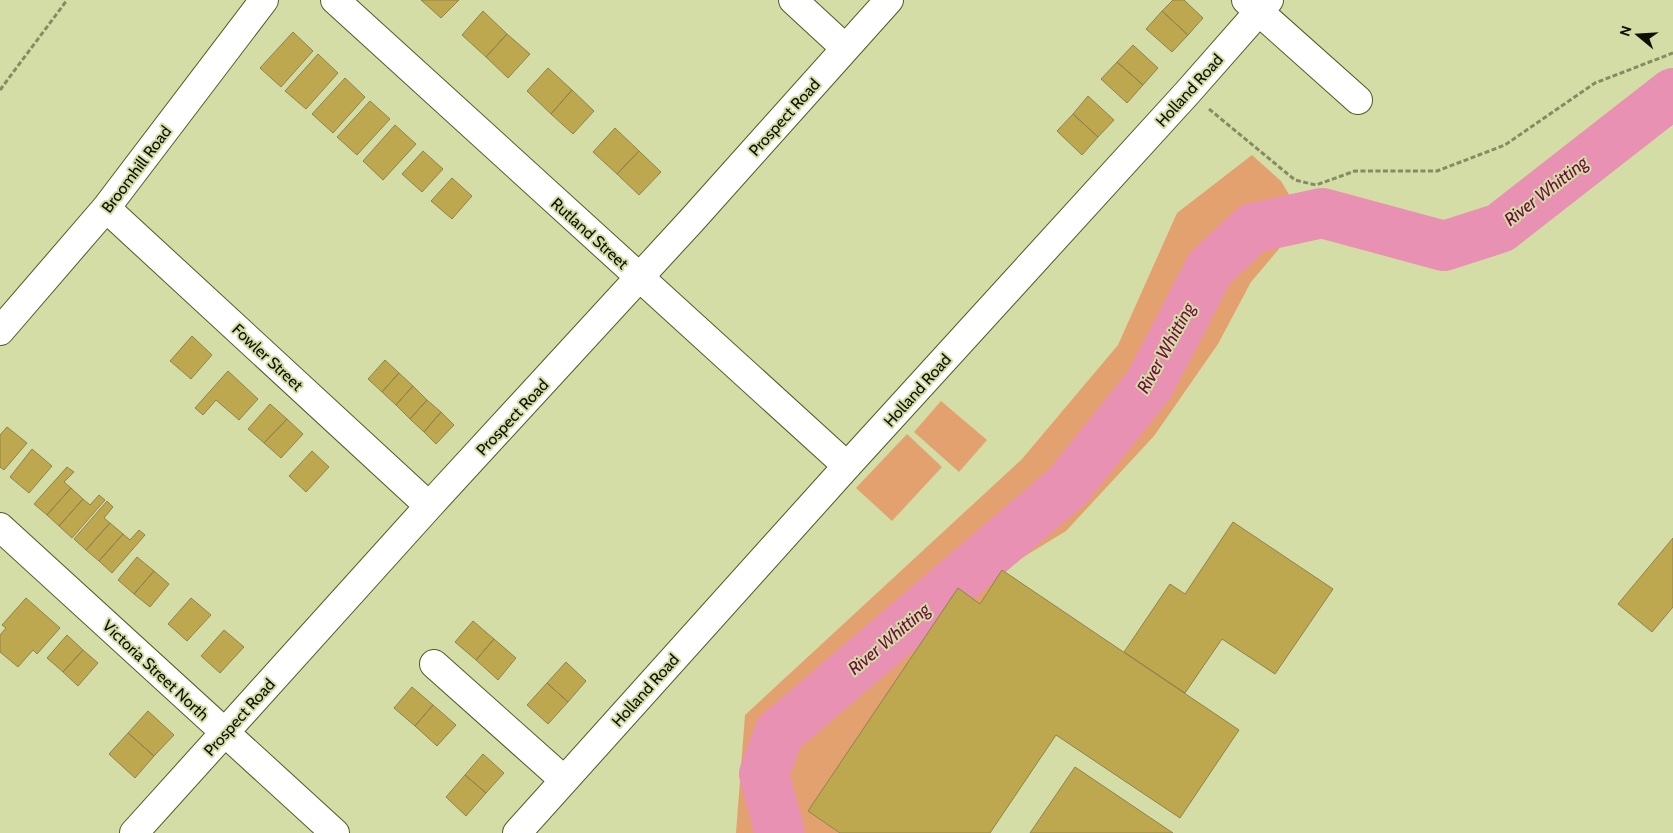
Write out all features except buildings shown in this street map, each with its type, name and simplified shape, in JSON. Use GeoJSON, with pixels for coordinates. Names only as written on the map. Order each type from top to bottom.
{"type":"FeatureCollection","features":[{"type":"Feature","properties":{"kind":"street","name":"Broomhill Road"},"geometry":{"type":"LineString","coordinates":[[0,331],[106,208],[264,0]]}},
{"type":"Feature","properties":{"kind":"street","name":"Rutland Street"},"geometry":{"type":"LineString","coordinates":[[335,0],[847,466]]}},
{"type":"Feature","properties":{"kind":"street"},"geometry":{"type":"LineString","coordinates":[[793,0],[846,48]]}},
{"type":"Feature","properties":{"kind":"street","name":"Prospect Road"},"geometry":{"type":"LineString","coordinates":[[134,833],[429,506],[640,278],[889,0]]}},
{"type":"Feature","properties":{"kind":"street"},"geometry":{"type":"LineString","coordinates":[[1258,4],[1358,100]]}},
{"type":"Feature","properties":{"kind":"street","name":"Holland Road"},"geometry":{"type":"LineString","coordinates":[[517,833],[847,466],[1188,92],[1258,4]]}},
{"type":"Feature","properties":{"kind":"street","name":"Fowler Street"},"geometry":{"type":"LineString","coordinates":[[106,208],[429,506]]}},
{"type":"Feature","properties":{"kind":"street","name":"Victoria Street North"},"geometry":{"type":"LineString","coordinates":[[0,527],[335,833]]}},
{"type":"Feature","properties":{"kind":"street"},"geometry":{"type":"LineString","coordinates":[[434,664],[564,780]]}},
{"type":"Feature","properties":{"kind":"path"},"geometry":{"type":"LineString","coordinates":[[0,90],[67,0]]}},
{"type":"Feature","properties":{"kind":"path"},"geometry":{"type":"LineString","coordinates":[[1188,92],[1295,180],[1316,185],[1355,171],[1436,171],[1505,145],[1595,83],[1673,53]]}},
{"type":"Feature","properties":{"kind":"shaded area"},"geometry":{"type":"Polygon","coordinates":[[[1252,155],[1281,181],[1291,198],[1279,249],[1251,282],[1218,344],[1154,436],[1066,531],[1002,570],[980,604],[958,589],[808,811],[840,833],[736,833],[745,715],[1022,459],[1118,345],[1177,213],[1252,155]]]}},
{"type":"Feature","properties":{"kind":"shaded area"},"geometry":{"type":"Polygon","coordinates":[[[941,401],[987,440],[959,472],[914,432],[941,401]]]}},
{"type":"Feature","properties":{"kind":"shaded area"},"geometry":{"type":"Polygon","coordinates":[[[907,434],[942,467],[892,521],[856,488],[907,434]]]}},
{"type":"Feature","properties":{"kind":"waterway","name":"River Whitting"},"geometry":{"type":"LineString","coordinates":[[780,833],[764,774],[779,733],[1068,486],[1149,385],[1210,268],[1253,228],[1322,213],[1444,246],[1500,228],[1673,93]]}}]}
